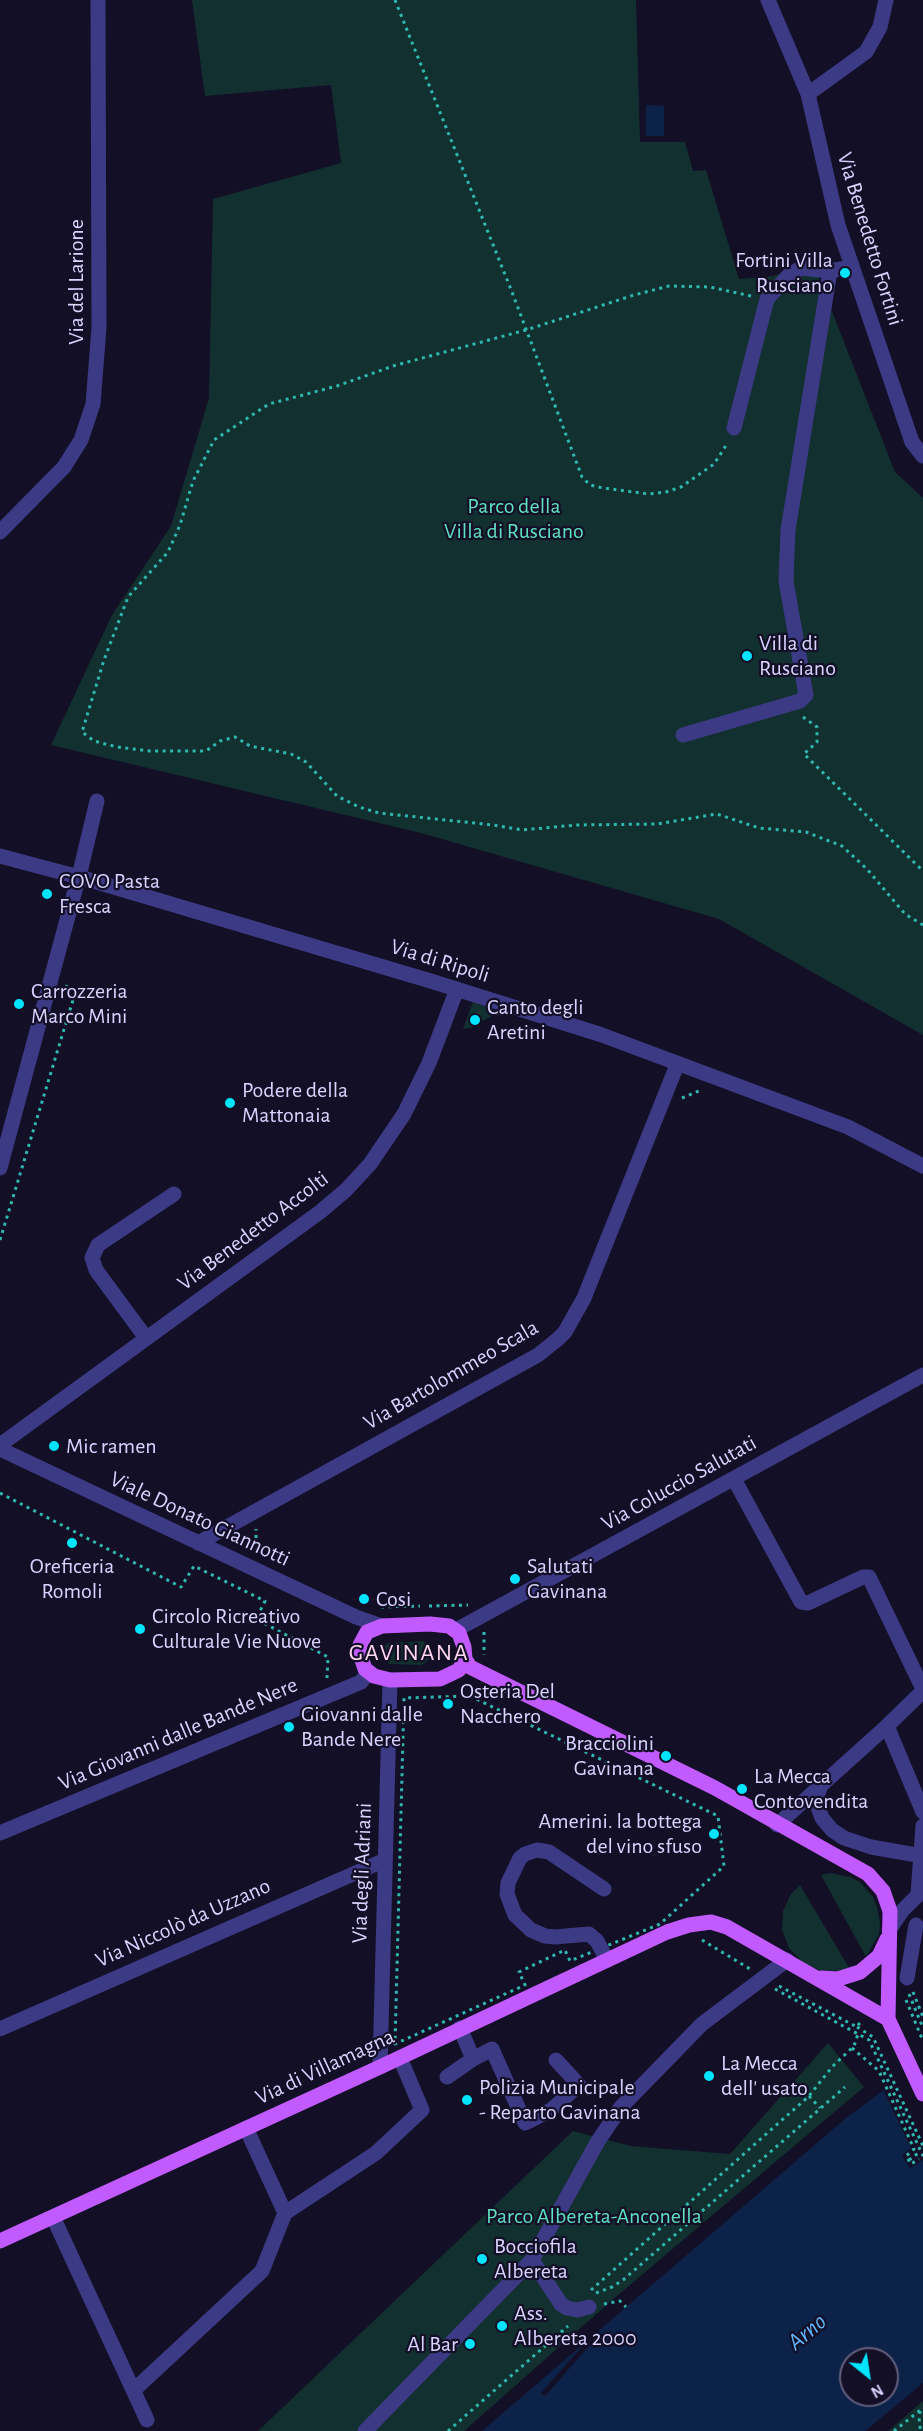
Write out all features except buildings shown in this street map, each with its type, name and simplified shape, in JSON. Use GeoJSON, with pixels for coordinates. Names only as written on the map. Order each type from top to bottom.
{"type":"FeatureCollection","features":[{"type":"Feature","properties":{"kind":"main road"},"geometry":{"type":"LineString","coordinates":[[465,1659],[459,1670],[440,1679],[390,1680],[369,1672],[361,1661],[360,1645],[367,1632],[382,1626],[430,1624],[449,1626],[456,1630],[462,1640],[465,1659],[470,1667],[715,1788],[777,1825],[868,1874],[883,1891],[890,1911],[888,2019],[923,2094]]}},
{"type":"Feature","properties":{"kind":"main road","name":"Via di Villamagna"},"geometry":{"type":"LineString","coordinates":[[0,2241],[381,2067],[667,1932],[689,1925],[715,1923],[752,1939],[797,1968],[888,2019]]}},
{"type":"Feature","properties":{"kind":"main road"},"geometry":{"type":"LineString","coordinates":[[816,1977],[838,1979],[860,1972],[879,1956],[889,1934]]}},
{"type":"Feature","properties":{"kind":"street","name":"Via del Larione"},"geometry":{"type":"LineString","coordinates":[[0,532],[64,466],[81,440],[93,404],[99,328],[98,0]]}},
{"type":"Feature","properties":{"kind":"street","name":"Via Benedetto Fortini"},"geometry":{"type":"LineString","coordinates":[[768,0],[808,94],[838,225],[912,441],[923,456]]}},
{"type":"Feature","properties":{"kind":"street"},"geometry":{"type":"LineString","coordinates":[[808,94],[866,52],[880,27],[886,0]]}},
{"type":"Feature","properties":{"kind":"street"},"geometry":{"type":"LineString","coordinates":[[734,428],[767,299],[789,275],[801,268],[830,271],[852,267]]}},
{"type":"Feature","properties":{"kind":"street"},"geometry":{"type":"LineString","coordinates":[[683,735],[800,702],[806,695],[786,581],[788,530],[830,271]]}},
{"type":"Feature","properties":{"kind":"street"},"geometry":{"type":"LineString","coordinates":[[0,1168],[79,877],[97,801]]}},
{"type":"Feature","properties":{"kind":"street","name":"Via di Ripoli"},"geometry":{"type":"LineString","coordinates":[[0,856],[79,877],[457,989],[602,1035],[677,1065],[848,1127],[923,1166]]}},
{"type":"Feature","properties":{"kind":"street","name":"Via Benedetto Accolti"},"geometry":{"type":"LineString","coordinates":[[0,1447],[320,1212],[346,1190],[370,1164],[404,1114],[425,1072],[457,989]]}},
{"type":"Feature","properties":{"kind":"street","name":"Via Bartolommeo Scala"},"geometry":{"type":"LineString","coordinates":[[198,1543],[538,1355],[558,1339],[565,1332],[584,1298],[677,1065]]}},
{"type":"Feature","properties":{"kind":"street"},"geometry":{"type":"LineString","coordinates":[[146,1338],[96,1270],[92,1258],[98,1245],[174,1194]]}},
{"type":"Feature","properties":{"kind":"street","name":"Via Coluccio Salutati"},"geometry":{"type":"LineString","coordinates":[[456,1630],[923,1375]]}},
{"type":"Feature","properties":{"kind":"street","name":"Viale Donato Giannotti"},"geometry":{"type":"LineString","coordinates":[[0,1447],[198,1543],[356,1617],[382,1626]]}},
{"type":"Feature","properties":{"kind":"street"},"geometry":{"type":"LineString","coordinates":[[734,1479],[801,1602],[808,1602],[863,1577],[869,1577],[923,1690],[887,1726],[777,1825]]}},
{"type":"Feature","properties":{"kind":"street","name":"Via Giovanni dalle Bande Nere"},"geometry":{"type":"LineString","coordinates":[[0,1833],[361,1682],[369,1672]]}},
{"type":"Feature","properties":{"kind":"street","name":"Via degli Adriani"},"geometry":{"type":"LineString","coordinates":[[381,2067],[390,1680]]}},
{"type":"Feature","properties":{"kind":"street"},"geometry":{"type":"LineString","coordinates":[[887,1726],[923,1812]]}},
{"type":"Feature","properties":{"kind":"street"},"geometry":{"type":"LineString","coordinates":[[821,1785],[818,1806],[822,1818],[832,1830],[871,1847],[922,1855]]}},
{"type":"Feature","properties":{"kind":"street"},"geometry":{"type":"LineString","coordinates":[[889,1934],[920,1892],[923,1826]]}},
{"type":"Feature","properties":{"kind":"street"},"geometry":{"type":"LineString","coordinates":[[604,1889],[549,1852],[537,1850],[520,1858],[508,1883],[507,1894],[515,1916],[524,1926],[545,1936],[564,1938],[589,1934],[597,1941],[607,1960]]}},
{"type":"Feature","properties":{"kind":"street","name":"Via Niccolò da Uzzano"},"geometry":{"type":"LineString","coordinates":[[0,2029],[385,1860]]}},
{"type":"Feature","properties":{"kind":"street"},"geometry":{"type":"LineString","coordinates":[[889,1934],[919,1924],[909,1987]]}},
{"type":"Feature","properties":{"kind":"street"},"geometry":{"type":"LineString","coordinates":[[364,2431],[532,2260],[598,2141],[621,2107],[702,2024],[787,1960]]}},
{"type":"Feature","properties":{"kind":"street"},"geometry":{"type":"LineString","coordinates":[[460,2028],[473,2058]]}},
{"type":"Feature","properties":{"kind":"street"},"geometry":{"type":"LineString","coordinates":[[447,2077],[473,2058],[492,2049],[525,2123],[551,2110],[579,2085],[556,2060]]}},
{"type":"Feature","properties":{"kind":"street"},"geometry":{"type":"LineString","coordinates":[[134,2390],[262,2271],[285,2213],[376,2153],[422,2110],[400,2058]]}},
{"type":"Feature","properties":{"kind":"street"},"geometry":{"type":"LineString","coordinates":[[246,2128],[285,2213]]}},
{"type":"Feature","properties":{"kind":"street"},"geometry":{"type":"LineString","coordinates":[[53,2217],[147,2420]]}},
{"type":"Feature","properties":{"kind":"street"},"geometry":{"type":"LineString","coordinates":[[532,2260],[561,2304],[577,2310],[589,2307]]}},
{"type":"Feature","properties":{"kind":"path"},"geometry":{"type":"LineString","coordinates":[[395,0],[582,477],[590,485],[649,494],[666,492],[681,487],[714,464],[725,448],[734,428]]}},
{"type":"Feature","properties":{"kind":"path"},"geometry":{"type":"LineString","coordinates":[[767,299],[710,286],[669,286],[526,330],[413,360],[337,386],[269,404],[214,440],[193,481],[180,525],[168,552],[128,597],[104,660],[82,732],[94,741],[117,747],[150,751],[206,751],[220,741],[235,737],[250,746],[291,754],[306,762],[337,796],[359,807],[379,813],[522,830],[576,825],[657,824],[717,814],[759,828],[806,832],[842,846],[867,869],[905,914],[923,925]]}},
{"type":"Feature","properties":{"kind":"path"},"geometry":{"type":"LineString","coordinates":[[807,719],[817,727],[817,742],[804,754],[923,871]]}},
{"type":"Feature","properties":{"kind":"path"},"geometry":{"type":"LineString","coordinates":[[0,1240],[76,990],[66,987],[63,984],[64,980]]}},
{"type":"Feature","properties":{"kind":"path"},"geometry":{"type":"LineString","coordinates":[[0,1493],[181,1587],[194,1566],[265,1601],[256,1619],[328,1657],[327,1680]]}},
{"type":"Feature","properties":{"kind":"path"},"geometry":{"type":"LineString","coordinates":[[484,1628],[484,1658]]}},
{"type":"Feature","properties":{"kind":"path"},"geometry":{"type":"LineString","coordinates":[[477,1700],[718,1816],[724,1866],[660,1924],[649,1928]]}},
{"type":"Feature","properties":{"kind":"path"},"geometry":{"type":"LineString","coordinates":[[760,1981],[853,2032],[871,2039],[923,2156]]}},
{"type":"Feature","properties":{"kind":"path"},"geometry":{"type":"LineString","coordinates":[[909,1987],[923,2041]]}},
{"type":"Feature","properties":{"kind":"path"},"geometry":{"type":"LineString","coordinates":[[913,2005],[923,2017]]}},
{"type":"Feature","properties":{"kind":"path"},"geometry":{"type":"LineString","coordinates":[[913,2005],[923,2028]]}},
{"type":"Feature","properties":{"kind":"path"},"geometry":{"type":"LineString","coordinates":[[853,2032],[857,2027],[871,2039],[923,2146]]}},
{"type":"Feature","properties":{"kind":"path"},"geometry":{"type":"LineString","coordinates":[[845,2087],[623,2280],[601,2292],[588,2294],[809,2096],[832,2067],[852,2048],[858,2034]]}},
{"type":"Feature","properties":{"kind":"path"},"geometry":{"type":"LineString","coordinates":[[852,2048],[879,2071],[914,2149],[906,2156],[911,2164],[919,2159]]}},
{"type":"Feature","properties":{"kind":"path"},"geometry":{"type":"LineString","coordinates":[[809,2096],[820,2108]]}},
{"type":"Feature","properties":{"kind":"path"},"geometry":{"type":"LineString","coordinates":[[909,2160],[921,2151]]}},
{"type":"Feature","properties":{"kind":"path"},"geometry":{"type":"LineString","coordinates":[[448,2431],[589,2307],[616,2301],[622,2302],[626,2307]]}},
{"type":"Feature","properties":{"kind":"path"},"geometry":{"type":"LineString","coordinates":[[894,2431],[921,2409]]}},
{"type":"Feature","properties":{"kind":"path"},"geometry":{"type":"LineString","coordinates":[[921,2409],[919,2422],[921,2431]]}},
{"type":"Feature","properties":{"kind":"green space","name":"Parco della Villa di Rusciano"},"geometry":{"type":"Polygon","coordinates":[[[192,0],[636,0],[640,142],[685,142],[693,171],[706,170],[739,279],[773,276],[813,263],[895,472],[923,498],[923,1035],[719,919],[421,833],[51,745],[112,615],[171,526],[209,398],[213,199],[341,163],[331,85],[205,96],[192,0]]]}},
{"type":"Feature","properties":{"kind":"green space","name":"Canto degli Aretini"},"geometry":{"type":"Polygon","coordinates":[[[473,1002],[499,1012],[470,1028],[463,1029],[473,1002]]]}},
{"type":"Feature","properties":{"kind":"green space"},"geometry":{"type":"Polygon","coordinates":[[[423,1641],[431,1648],[432,1657],[422,1665],[389,1664],[383,1658],[382,1649],[388,1643],[423,1641]]]}},
{"type":"Feature","properties":{"kind":"green space"},"geometry":{"type":"Polygon","coordinates":[[[830,1873],[850,1877],[860,1882],[873,1897],[880,1923],[879,1934],[866,1957],[821,1875],[830,1873]]]}},
{"type":"Feature","properties":{"kind":"green space"},"geometry":{"type":"Polygon","coordinates":[[[800,1885],[849,1968],[838,1971],[819,1970],[802,1962],[789,1948],[782,1930],[783,1911],[791,1894],[800,1885]]]}},
{"type":"Feature","properties":{"kind":"green space","name":"Parco Albereta-Anconella"},"geometry":{"type":"Polygon","coordinates":[[[828,2043],[864,2087],[611,2301],[464,2431],[258,2431],[573,2131],[631,2146],[730,2154],[828,2043]]]}},
{"type":"Feature","properties":{"kind":"green space"},"geometry":{"type":"Polygon","coordinates":[[[923,2401],[923,2431],[888,2431],[923,2401]]]}},
{"type":"Feature","properties":{"kind":"water"},"geometry":{"type":"Polygon","coordinates":[[[646,105],[664,106],[664,136],[646,136],[646,105]]]}},
{"type":"Feature","properties":{"kind":"water","name":"Arno"},"geometry":{"type":"Polygon","coordinates":[[[923,2061],[923,2383],[899,2403],[899,2347],[839,2347],[839,2407],[894,2407],[865,2431],[482,2431],[846,2118],[923,2061]]]}},
{"type":"Feature","properties":{"kind":"pier"},"geometry":{"type":"Polygon","coordinates":[[[923,2058],[923,2160],[910,2168],[902,2156],[911,2148],[882,2087],[923,2058]]]}},
{"type":"Feature","properties":{"kind":"pier"},"geometry":{"type":"Polygon","coordinates":[[[594,2333],[598,2336],[545,2396],[541,2393],[594,2333]]]}},
{"type":"Feature","properties":{"kind":"place","name":"Fortini Villa Rusciano"},"geometry":{"type":"Point","coordinates":[845,273]}},
{"type":"Feature","properties":{"kind":"place","name":"Villa di Rusciano"},"geometry":{"type":"Point","coordinates":[747,656]}},
{"type":"Feature","properties":{"kind":"place","name":"COVO Pasta Fresca"},"geometry":{"type":"Point","coordinates":[47,894]}},
{"type":"Feature","properties":{"kind":"place","name":"Carrozzeria Marco Mini"},"geometry":{"type":"Point","coordinates":[19,1004]}},
{"type":"Feature","properties":{"kind":"place","name":"Canto degli Aretini"},"geometry":{"type":"Point","coordinates":[475,1020]}},
{"type":"Feature","properties":{"kind":"place","name":"Podere della Mattonaia"},"geometry":{"type":"Point","coordinates":[230,1103]}},
{"type":"Feature","properties":{"kind":"place","name":"Mic ramen"},"geometry":{"type":"Point","coordinates":[54,1446]}},
{"type":"Feature","properties":{"kind":"place","name":"Oreficeria Romoli"},"geometry":{"type":"Point","coordinates":[72,1543]}},
{"type":"Feature","properties":{"kind":"place","name":"Salutati Gavinana"},"geometry":{"type":"Point","coordinates":[515,1579]}},
{"type":"Feature","properties":{"kind":"place","name":"Cosi"},"geometry":{"type":"Point","coordinates":[364,1599]}},
{"type":"Feature","properties":{"kind":"place","name":"Circolo Ricreativo Culturale Vie Nuove"},"geometry":{"type":"Point","coordinates":[140,1629]}},
{"type":"Feature","properties":{"kind":"place","name":"Osteria Del Nacchero"},"geometry":{"type":"Point","coordinates":[448,1704]}},
{"type":"Feature","properties":{"kind":"place","name":"Giovanni dalle Bande Nere"},"geometry":{"type":"Point","coordinates":[289,1727]}},
{"type":"Feature","properties":{"kind":"place","name":"Bracciolini Gavinana"},"geometry":{"type":"Point","coordinates":[666,1756]}},
{"type":"Feature","properties":{"kind":"place","name":"La Mecca Contovendita"},"geometry":{"type":"Point","coordinates":[742,1789]}},
{"type":"Feature","properties":{"kind":"place","name":"Amerini. la bottega del vino sfuso"},"geometry":{"type":"Point","coordinates":[714,1834]}},
{"type":"Feature","properties":{"kind":"place","name":"La Mecca dell' usato"},"geometry":{"type":"Point","coordinates":[709,2076]}},
{"type":"Feature","properties":{"kind":"place","name":"Polizia Municipale - Reparto Gavinana"},"geometry":{"type":"Point","coordinates":[467,2100]}},
{"type":"Feature","properties":{"kind":"place","name":"Bocciofila Albereta"},"geometry":{"type":"Point","coordinates":[482,2259]}},
{"type":"Feature","properties":{"kind":"place","name":"Ass. Albereta 2000"},"geometry":{"type":"Point","coordinates":[502,2326]}},
{"type":"Feature","properties":{"kind":"place","name":"Al Bar"},"geometry":{"type":"Point","coordinates":[470,2344]}},
{"type":"Feature","properties":{"kind":"district","name":"GAVINANA"},"geometry":{"type":"Point","coordinates":[409,1653]}}]}
